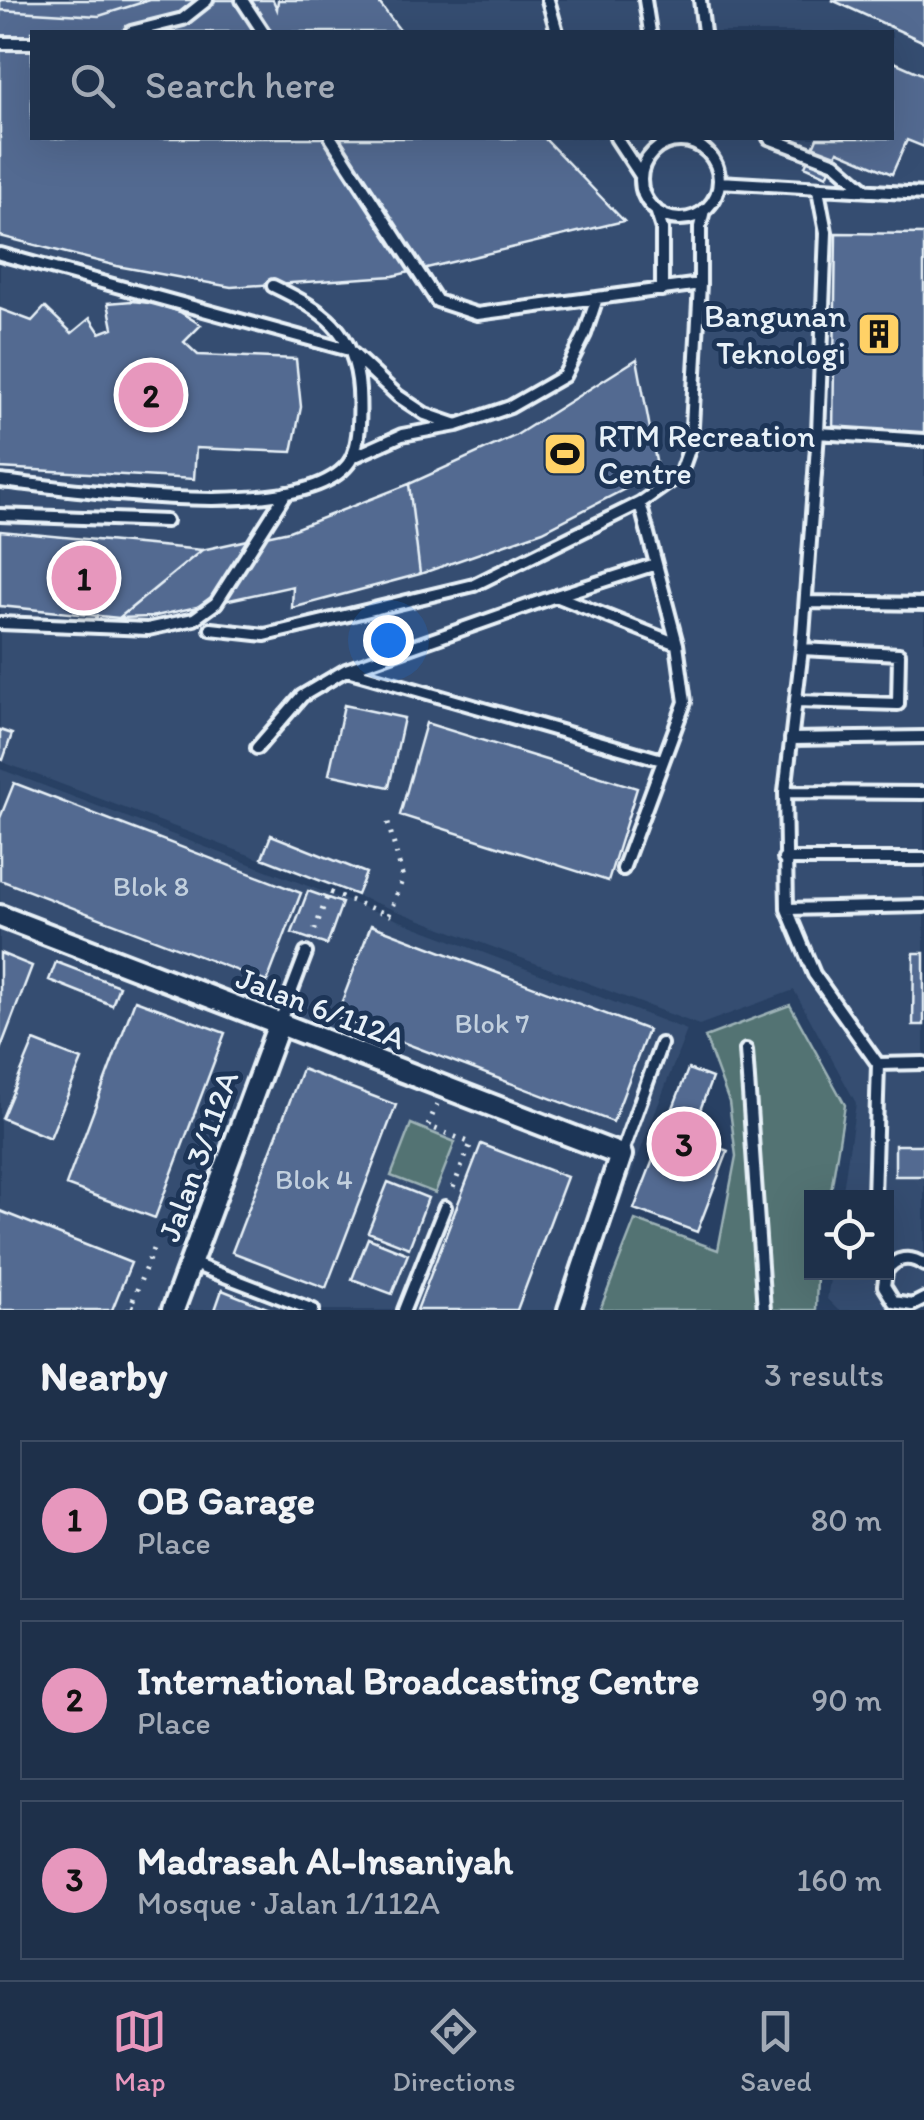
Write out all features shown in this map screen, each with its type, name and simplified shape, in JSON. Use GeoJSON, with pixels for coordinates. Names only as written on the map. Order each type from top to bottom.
{"type":"FeatureCollection","features":[{"type":"Feature","properties":{"kind":"street","name":"Jalan 6/112A"},"geometry":{"type":"LineString","coordinates":[[0,916],[622,1155]]}},
{"type":"Feature","properties":{"kind":"street","name":"Jalan 3/112A"},"geometry":{"type":"LineString","coordinates":[[174,1310],[280,1024]]}},
{"type":"Feature","properties":{"kind":"street"},"geometry":{"type":"LineString","coordinates":[[569,1310],[622,1155]]}},
{"type":"Feature","properties":{"kind":"lane"},"geometry":{"type":"LineString","coordinates":[[139,30],[182,19],[207,0]]}},
{"type":"Feature","properties":{"kind":"lane"},"geometry":{"type":"LineString","coordinates":[[242,0],[262,30]]}},
{"type":"Feature","properties":{"kind":"lane"},"geometry":{"type":"LineString","coordinates":[[548,0],[557,30]]}},
{"type":"Feature","properties":{"kind":"lane"},"geometry":{"type":"LineString","coordinates":[[644,0],[650,30]]}},
{"type":"Feature","properties":{"kind":"lane"},"geometry":{"type":"LineString","coordinates":[[700,0],[704,30]]}},
{"type":"Feature","properties":{"kind":"lane"},"geometry":{"type":"LineString","coordinates":[[0,43],[30,43]]}},
{"type":"Feature","properties":{"kind":"lane"},"geometry":{"type":"LineString","coordinates":[[332,140],[436,301],[477,314],[700,284]]}},
{"type":"Feature","properties":{"kind":"lane"},"geometry":{"type":"LineString","coordinates":[[617,140],[642,176],[647,200],[656,210],[662,229],[662,290]]}},
{"type":"Feature","properties":{"kind":"lane"},"geometry":{"type":"LineString","coordinates":[[642,176],[656,140]]}},
{"type":"Feature","properties":{"kind":"lane"},"geometry":{"type":"LineString","coordinates":[[705,140],[708,153]]}},
{"type":"Feature","properties":{"kind":"lane"},"geometry":{"type":"LineString","coordinates":[[774,140],[835,163],[867,191]]}},
{"type":"Feature","properties":{"kind":"lane"},"geometry":{"type":"LineString","coordinates":[[652,154],[674,142],[698,146],[716,163],[719,182],[714,200],[704,210],[680,219],[656,210]]}},
{"type":"Feature","properties":{"kind":"lane"},"geometry":{"type":"LineString","coordinates":[[719,182],[924,194]]}},
{"type":"Feature","properties":{"kind":"lane"},"geometry":{"type":"LineString","coordinates":[[818,190],[826,232],[818,433],[802,649],[785,792],[784,859],[787,908],[814,974],[878,1064],[874,1190]]}},
{"type":"Feature","properties":{"kind":"lane"},"geometry":{"type":"LineString","coordinates":[[211,629],[265,635],[474,585],[640,503],[680,475],[692,444],[700,227],[704,210]]}},
{"type":"Feature","properties":{"kind":"lane"},"geometry":{"type":"LineString","coordinates":[[0,254],[350,350],[425,414],[457,424]]}},
{"type":"Feature","properties":{"kind":"lane"},"geometry":{"type":"LineString","coordinates":[[273,286],[313,305],[335,324],[350,350],[359,393],[353,458]]}},
{"type":"Feature","properties":{"kind":"lane"},"geometry":{"type":"LineString","coordinates":[[0,481],[223,502],[286,493],[330,480],[353,458],[402,435],[457,424],[510,407],[564,376],[585,334],[596,298]]}},
{"type":"Feature","properties":{"kind":"lane"},"geometry":{"type":"LineString","coordinates":[[818,433],[924,440]]}},
{"type":"Feature","properties":{"kind":"lane"},"geometry":{"type":"LineString","coordinates":[[0,623],[148,629],[194,618],[216,603],[286,493]]}},
{"type":"Feature","properties":{"kind":"lane"},"geometry":{"type":"LineString","coordinates":[[624,869],[685,702],[677,644],[640,503]]}},
{"type":"Feature","properties":{"kind":"lane"},"geometry":{"type":"LineString","coordinates":[[0,516],[166,521]]}},
{"type":"Feature","properties":{"kind":"lane"},"geometry":{"type":"LineString","coordinates":[[257,748],[302,696],[346,670],[656,564]]}},
{"type":"Feature","properties":{"kind":"lane"},"geometry":{"type":"LineString","coordinates":[[556,596],[677,644]]}},
{"type":"Feature","properties":{"kind":"lane"},"geometry":{"type":"LineString","coordinates":[[806,602],[924,604]]}},
{"type":"Feature","properties":{"kind":"lane"},"geometry":{"type":"LineString","coordinates":[[796,701],[898,704],[899,654],[802,649]]}},
{"type":"Feature","properties":{"kind":"lane"},"geometry":{"type":"LineString","coordinates":[[346,670],[662,760]]}},
{"type":"Feature","properties":{"kind":"lane"},"geometry":{"type":"LineString","coordinates":[[791,739],[924,737]]}},
{"type":"Feature","properties":{"kind":"lane"},"geometry":{"type":"LineString","coordinates":[[785,792],[924,793]]}},
{"type":"Feature","properties":{"kind":"lane"},"geometry":{"type":"LineString","coordinates":[[784,859],[924,858]]}},
{"type":"Feature","properties":{"kind":"lane"},"geometry":{"type":"LineString","coordinates":[[787,908],[924,906]]}},
{"type":"Feature","properties":{"kind":"lane"},"geometry":{"type":"LineString","coordinates":[[280,1024],[306,953]]}},
{"type":"Feature","properties":{"kind":"lane"},"geometry":{"type":"LineString","coordinates":[[622,1155],[660,1044]]}},
{"type":"Feature","properties":{"kind":"lane"},"geometry":{"type":"LineString","coordinates":[[746,1050],[764,1310]]}},
{"type":"Feature","properties":{"kind":"lane"},"geometry":{"type":"LineString","coordinates":[[878,1064],[924,1063]]}},
{"type":"Feature","properties":{"kind":"lane"},"geometry":{"type":"LineString","coordinates":[[404,1310],[445,1208]]}},
{"type":"Feature","properties":{"kind":"lane"},"geometry":{"type":"LineString","coordinates":[[894,1266],[913,1258],[924,1265]]}},
{"type":"Feature","properties":{"kind":"lane"},"geometry":{"type":"LineString","coordinates":[[191,1263],[312,1310]]}},
{"type":"Feature","properties":{"kind":"lane"},"geometry":{"type":"LineString","coordinates":[[886,1280],[884,1286],[894,1302],[912,1306],[924,1299]]}},
{"type":"Feature","properties":{"kind":"path"},"geometry":{"type":"LineString","coordinates":[[306,953],[329,892],[390,915],[403,878],[387,819]]}},
{"type":"Feature","properties":{"kind":"path"},"geometry":{"type":"LineString","coordinates":[[438,1102],[428,1126],[471,1143],[445,1208]]}},
{"type":"Feature","properties":{"kind":"path"},"geometry":{"type":"LineString","coordinates":[[141,1310],[130,1308],[153,1249]]}},
{"type":"Feature","properties":{"kind":"shaded area"},"geometry":{"type":"Polygon","coordinates":[[[0,0],[924,0],[924,1310],[838,1310],[827,1299],[830,1280],[894,1280],[894,1190],[843,1190],[856,1103],[794,990],[699,1025],[0,761],[0,0]]]}},
{"type":"Feature","properties":{"kind":"shaded area"},"geometry":{"type":"Polygon","coordinates":[[[0,769],[687,1030],[579,1310],[0,1310],[0,769]]]}},
{"type":"Feature","properties":{"kind":"green space"},"geometry":{"type":"Polygon","coordinates":[[[790,1005],[845,1105],[831,1190],[804,1190],[804,1280],[817,1280],[816,1310],[600,1310],[635,1220],[718,1250],[736,1156],[729,1102],[705,1037],[790,1005]]]}},
{"type":"Feature","properties":{"kind":"green space"},"geometry":{"type":"Polygon","coordinates":[[[411,1124],[455,1142],[435,1193],[391,1176],[411,1124]]]}},
{"type":"Feature","properties":{"kind":"building"},"geometry":{"type":"Polygon","coordinates":[[[0,0],[150,0],[99,16],[0,10],[0,0]]]}},
{"type":"Feature","properties":{"kind":"building"},"geometry":{"type":"Polygon","coordinates":[[[150,0],[273,0],[277,9],[278,0],[377,0],[399,29],[30,30],[30,140],[546,140],[624,221],[393,276],[231,287],[117,266],[0,236],[0,10],[99,16],[150,0]]]}},
{"type":"Feature","properties":{"kind":"building"},"geometry":{"type":"Polygon","coordinates":[[[832,0],[924,0],[924,42],[832,0]]]}},
{"type":"Feature","properties":{"kind":"building"},"geometry":{"type":"Polygon","coordinates":[[[894,62],[924,75],[924,147],[907,140],[892,174],[838,151],[827,176],[805,166],[816,140],[894,140],[894,62]]]}},
{"type":"Feature","properties":{"kind":"building","name":"Bangunan Teknologi"},"geometry":{"type":"Polygon","coordinates":[[[836,233],[924,234],[924,435],[833,433],[836,233]]]}},
{"type":"Feature","properties":{"kind":"building"},"geometry":{"type":"Polygon","coordinates":[[[108,303],[158,304],[201,325],[184,342],[198,355],[296,359],[301,407],[292,452],[196,448],[194,479],[0,468],[0,309],[32,321],[45,307],[72,333],[90,318],[100,333],[113,328],[108,303]]]}},
{"type":"Feature","properties":{"kind":"building","name":"RTM Recreation Centre"},"geometry":{"type":"Polygon","coordinates":[[[637,359],[658,472],[543,531],[420,574],[409,484],[515,436],[637,359]]]}},
{"type":"Feature","properties":{"kind":"building"},"geometry":{"type":"Polygon","coordinates":[[[409,484],[420,574],[292,608],[293,586],[151,617],[119,618],[202,550],[289,531],[409,484]]]}},
{"type":"Feature","properties":{"kind":"building"},"geometry":{"type":"Polygon","coordinates":[[[0,531],[202,550],[119,618],[0,606],[0,531]]]}},
{"type":"Feature","properties":{"kind":"building"},"geometry":{"type":"Polygon","coordinates":[[[344,705],[404,718],[389,787],[329,774],[344,705]]]}},
{"type":"Feature","properties":{"kind":"building"},"geometry":{"type":"Polygon","coordinates":[[[426,723],[637,788],[608,881],[400,815],[426,723]]]}},
{"type":"Feature","properties":{"kind":"building"},"geometry":{"type":"Polygon","coordinates":[[[0,730],[12,734],[3,760],[0,759],[0,730]]]}},
{"type":"Feature","properties":{"kind":"building"},"geometry":{"type":"Polygon","coordinates":[[[14,783],[301,893],[267,982],[0,880],[0,818],[14,783]]]}},
{"type":"Feature","properties":{"kind":"building"},"geometry":{"type":"Polygon","coordinates":[[[271,835],[366,873],[357,895],[262,858],[271,835]]]}},
{"type":"Feature","properties":{"kind":"building"},"geometry":{"type":"Polygon","coordinates":[[[308,891],[342,903],[327,945],[292,933],[308,891]]]}},
{"type":"Feature","properties":{"kind":"building"},"geometry":{"type":"Polygon","coordinates":[[[371,925],[648,1030],[613,1122],[336,1017],[371,925]]]}},
{"type":"Feature","properties":{"kind":"building"},"geometry":{"type":"Polygon","coordinates":[[[0,953],[32,966],[0,1050],[0,953]]]}},
{"type":"Feature","properties":{"kind":"building"},"geometry":{"type":"Polygon","coordinates":[[[914,953],[924,953],[924,1025],[913,1025],[914,953]]]}},
{"type":"Feature","properties":{"kind":"building"},"geometry":{"type":"Polygon","coordinates":[[[56,962],[119,986],[112,1005],[49,980],[56,962]]]}},
{"type":"Feature","properties":{"kind":"building"},"geometry":{"type":"Polygon","coordinates":[[[135,1000],[225,1033],[155,1218],[66,1185],[135,1000]]]}},
{"type":"Feature","properties":{"kind":"building"},"geometry":{"type":"Polygon","coordinates":[[[34,1041],[82,1060],[50,1138],[2,1118],[34,1041]]]}},
{"type":"Feature","properties":{"kind":"building"},"geometry":{"type":"Polygon","coordinates":[[[302,1069],[396,1105],[326,1288],[232,1252],[302,1069]]]}},
{"type":"Feature","properties":{"kind":"building"},"geometry":{"type":"Polygon","coordinates":[[[688,1069],[712,1078],[690,1137],[728,1151],[697,1232],[634,1209],[688,1069]]]}},
{"type":"Feature","properties":{"kind":"building"},"geometry":{"type":"Polygon","coordinates":[[[481,1144],[567,1177],[517,1310],[417,1310],[481,1144]]]}},
{"type":"Feature","properties":{"kind":"building"},"geometry":{"type":"Polygon","coordinates":[[[895,1145],[924,1145],[924,1176],[895,1176],[895,1145]]]}},
{"type":"Feature","properties":{"kind":"building"},"geometry":{"type":"Polygon","coordinates":[[[388,1182],[428,1198],[409,1248],[368,1232],[388,1182]]]}},
{"type":"Feature","properties":{"kind":"building"},"geometry":{"type":"Polygon","coordinates":[[[0,1211],[131,1263],[112,1310],[0,1310],[0,1211]]]}},
{"type":"Feature","properties":{"kind":"building"},"geometry":{"type":"Polygon","coordinates":[[[368,1238],[408,1254],[392,1294],[352,1279],[368,1238]]]}},
{"type":"Feature","properties":{"kind":"building"},"geometry":{"type":"Polygon","coordinates":[[[222,1290],[272,1310],[215,1310],[222,1290]]]}},
{"type":"Feature","properties":{"kind":"place","name":"Bangunan Teknologi"},"geometry":{"type":"Point","coordinates":[879,334]}},
{"type":"Feature","properties":{"kind":"place","name":"International Broadcasting Centre"},"geometry":{"type":"Point","coordinates":[151,395]}},
{"type":"Feature","properties":{"kind":"place","name":"RTM Recreation Centre"},"geometry":{"type":"Point","coordinates":[565,454]}},
{"type":"Feature","properties":{"kind":"place","name":"OB Garage"},"geometry":{"type":"Point","coordinates":[84,578]}},
{"type":"Feature","properties":{"kind":"place","name":"Madrasah Al-Insaniyah"},"geometry":{"type":"Point","coordinates":[684,1144]}}]}
